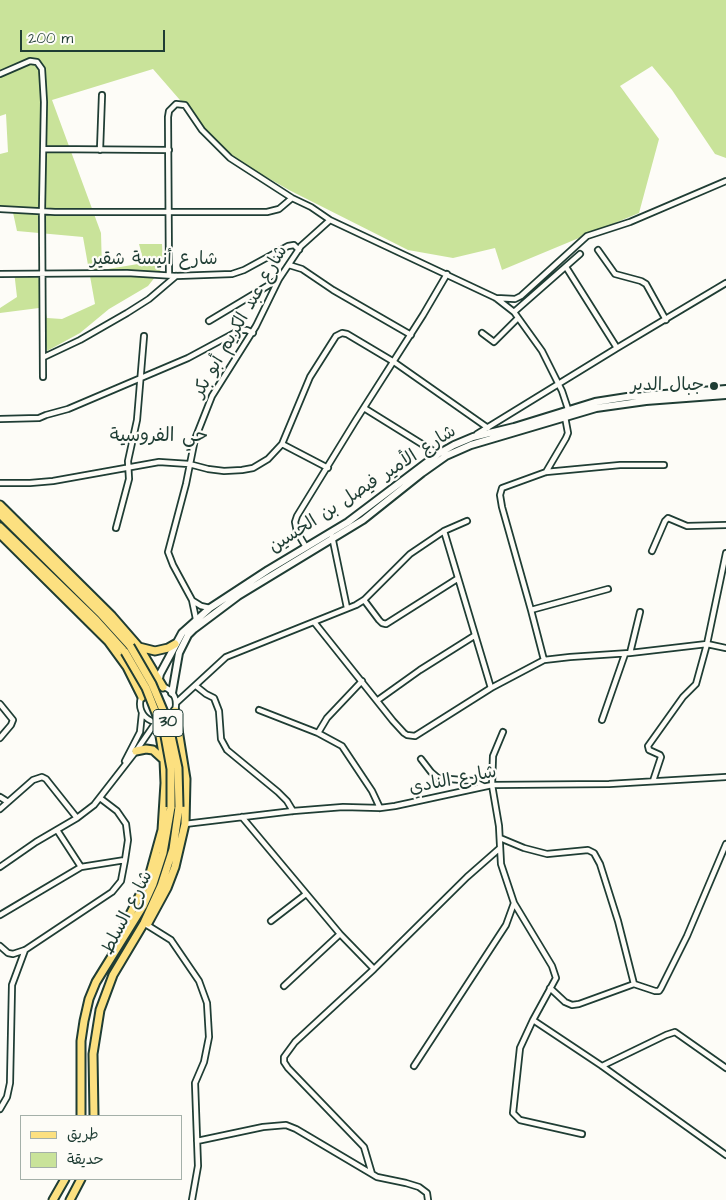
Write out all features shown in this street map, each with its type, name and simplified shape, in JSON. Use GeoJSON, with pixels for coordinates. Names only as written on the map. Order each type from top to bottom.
{"type":"FeatureCollection","features":[{"type":"Feature","properties":{"kind":"main road"},"geometry":{"type":"LineString","coordinates":[[0,506],[104,608],[139,647],[159,678],[160,687]]}},
{"type":"Feature","properties":{"kind":"main road","name":"شارع السلط"},"geometry":{"type":"LineString","coordinates":[[0,514],[120,634],[144,669],[156,693],[171,733],[178,768],[174,842],[165,874],[154,903],[109,984],[98,1020],[93,1054],[94,1115]]}},
{"type":"Feature","properties":{"kind":"main road","name":"شارع السلط"},"geometry":{"type":"LineString","coordinates":[[0,527],[4,538],[111,635],[125,652],[138,672],[158,717],[167,745],[171,774],[175,807],[158,871],[143,906],[96,982],[89,999],[84,1021],[80,1059],[81,1115]]}},
{"type":"Feature","properties":{"kind":"main road"},"geometry":{"type":"LineString","coordinates":[[4,538],[108,641],[127,667],[142,697]]}},
{"type":"Feature","properties":{"kind":"main road"},"geometry":{"type":"LineString","coordinates":[[139,647],[155,651],[175,644]]}},
{"type":"Feature","properties":{"kind":"main road"},"geometry":{"type":"LineString","coordinates":[[140,930],[147,925],[168,888],[185,824],[186,779],[175,707]]}},
{"type":"Feature","properties":{"kind":"main road"},"geometry":{"type":"LineString","coordinates":[[121,942],[123,928],[149,877],[162,830],[165,806],[164,760],[157,722]]}},
{"type":"Feature","properties":{"kind":"main road"},"geometry":{"type":"LineString","coordinates":[[136,751],[153,750],[164,760]]}},
{"type":"Feature","properties":{"kind":"main road"},"geometry":{"type":"LineString","coordinates":[[53,1200],[64,1180]]}},
{"type":"Feature","properties":{"kind":"main road"},"geometry":{"type":"LineString","coordinates":[[70,1200],[80,1180]]}},
{"type":"Feature","properties":{"kind":"street"},"geometry":{"type":"LineString","coordinates":[[0,74],[34,60],[42,69],[44,102],[42,211],[43,377]]}},
{"type":"Feature","properties":{"kind":"street"},"geometry":{"type":"LineString","coordinates":[[100,150],[102,95]]}},
{"type":"Feature","properties":{"kind":"street"},"geometry":{"type":"LineString","coordinates":[[168,275],[169,111],[176,104],[183,104],[202,130],[225,154],[244,168],[330,220],[496,298],[514,312],[542,351],[559,385],[568,409]]}},
{"type":"Feature","properties":{"kind":"street"},"geometry":{"type":"LineString","coordinates":[[44,149],[169,150]]}},
{"type":"Feature","properties":{"kind":"street"},"geometry":{"type":"LineString","coordinates":[[496,298],[515,299],[526,292],[587,236],[630,222],[726,181]]}},
{"type":"Feature","properties":{"kind":"street"},"geometry":{"type":"LineString","coordinates":[[0,209],[42,211],[267,212],[283,207],[292,198]]}},
{"type":"Feature","properties":{"kind":"street","name":"شارع عبد الكريم أبو بكر"},"geometry":{"type":"LineString","coordinates":[[196,619],[192,600],[173,566],[168,552],[186,484],[195,439],[212,396],[253,333],[279,279],[299,250],[330,220]]}},
{"type":"Feature","properties":{"kind":"street","name":"شارع أنيسة شقير"},"geometry":{"type":"LineString","coordinates":[[0,274],[161,274],[176,276],[238,273],[288,246],[294,245],[299,250]]}},
{"type":"Feature","properties":{"kind":"street"},"geometry":{"type":"LineString","coordinates":[[598,250],[615,274],[646,284],[666,320]]}},
{"type":"Feature","properties":{"kind":"street"},"geometry":{"type":"LineString","coordinates":[[514,312],[580,254]]}},
{"type":"Feature","properties":{"kind":"street"},"geometry":{"type":"LineString","coordinates":[[289,264],[302,269],[333,290],[411,335]]}},
{"type":"Feature","properties":{"kind":"street"},"geometry":{"type":"LineString","coordinates":[[566,267],[617,348]]}},
{"type":"Feature","properties":{"kind":"street"},"geometry":{"type":"LineString","coordinates":[[161,274],[165,285]]}},
{"type":"Feature","properties":{"kind":"street"},"geometry":{"type":"LineString","coordinates":[[306,547],[297,532],[296,518],[411,335],[446,274]]}},
{"type":"Feature","properties":{"kind":"street"},"geometry":{"type":"LineString","coordinates":[[44,357],[80,340],[127,313],[149,299],[176,276]]}},
{"type":"Feature","properties":{"kind":"street"},"geometry":{"type":"LineString","coordinates":[[209,321],[279,279]]}},
{"type":"Feature","properties":{"kind":"street"},"geometry":{"type":"LineString","coordinates":[[474,437],[726,283]]}},
{"type":"Feature","properties":{"kind":"street"},"geometry":{"type":"LineString","coordinates":[[526,292],[532,297]]}},
{"type":"Feature","properties":{"kind":"street"},"geometry":{"type":"LineString","coordinates":[[482,333],[494,342],[518,318]]}},
{"type":"Feature","properties":{"kind":"street"},"geometry":{"type":"LineString","coordinates":[[0,419],[39,418],[46,414],[80,405],[197,354],[240,330],[247,330],[253,333]]}},
{"type":"Feature","properties":{"kind":"street"},"geometry":{"type":"LineString","coordinates":[[0,483],[54,481],[159,462],[189,464],[224,471],[242,470],[259,464],[274,453],[282,444],[310,377],[339,334],[347,334],[394,362],[488,428]]}},
{"type":"Feature","properties":{"kind":"street"},"geometry":{"type":"LineString","coordinates":[[116,528],[128,483],[128,458],[136,430],[144,336]]}},
{"type":"Feature","properties":{"kind":"street","name":"شارع الأمير فيصل بن الحسين"},"geometry":{"type":"LineString","coordinates":[[172,693],[179,653],[194,629],[238,596],[363,520],[446,456],[471,445],[555,417],[568,409],[614,399],[726,389]]}},
{"type":"Feature","properties":{"kind":"street","name":"شارع الأمير فيصل بن الحسين"},"geometry":{"type":"LineString","coordinates":[[159,678],[175,644],[182,633],[196,619],[210,608],[373,504],[438,454],[474,437],[611,405],[726,396]]}},
{"type":"Feature","properties":{"kind":"street"},"geometry":{"type":"LineString","coordinates":[[364,408],[438,454]]}},
{"type":"Feature","properties":{"kind":"street"},"geometry":{"type":"LineString","coordinates":[[546,472],[568,433],[566,417]]}},
{"type":"Feature","properties":{"kind":"street"},"geometry":{"type":"LineString","coordinates":[[282,444],[328,468]]}},
{"type":"Feature","properties":{"kind":"street"},"geometry":{"type":"LineString","coordinates":[[544,660],[502,507],[500,495],[503,487],[546,472],[620,465],[664,465]]}},
{"type":"Feature","properties":{"kind":"street"},"geometry":{"type":"LineString","coordinates":[[652,551],[668,518],[687,526],[726,525]]}},
{"type":"Feature","properties":{"kind":"street"},"geometry":{"type":"LineString","coordinates":[[142,711],[146,717],[157,722],[167,720],[175,707],[226,657],[364,600],[405,558],[444,531],[468,521]]}},
{"type":"Feature","properties":{"kind":"street"},"geometry":{"type":"LineString","coordinates":[[332,531],[347,608]]}},
{"type":"Feature","properties":{"kind":"street"},"geometry":{"type":"LineString","coordinates":[[444,531],[491,688]]}},
{"type":"Feature","properties":{"kind":"street"},"geometry":{"type":"LineString","coordinates":[[654,781],[661,758],[660,755],[649,750],[648,746],[683,697],[696,684],[724,571],[726,553]]}},
{"type":"Feature","properties":{"kind":"street"},"geometry":{"type":"LineString","coordinates":[[364,600],[379,620],[386,624],[457,579]]}},
{"type":"Feature","properties":{"kind":"street"},"geometry":{"type":"LineString","coordinates":[[531,610],[608,589]]}},
{"type":"Feature","properties":{"kind":"street"},"geometry":{"type":"LineString","coordinates":[[192,600],[201,606],[210,608]]}},
{"type":"Feature","properties":{"kind":"street"},"geometry":{"type":"LineString","coordinates":[[602,720],[640,612]]}},
{"type":"Feature","properties":{"kind":"street"},"geometry":{"type":"LineString","coordinates":[[314,622],[404,733],[415,736],[491,688],[544,660],[706,644],[726,648]]}},
{"type":"Feature","properties":{"kind":"street"},"geometry":{"type":"LineString","coordinates":[[378,700],[420,670],[474,636]]}},
{"type":"Feature","properties":{"kind":"street"},"geometry":{"type":"LineString","coordinates":[[318,733],[327,718],[362,681]]}},
{"type":"Feature","properties":{"kind":"street"},"geometry":{"type":"LineString","coordinates":[[196,686],[214,698],[219,711],[221,739],[228,750],[283,797],[293,811]]}},
{"type":"Feature","properties":{"kind":"street"},"geometry":{"type":"LineString","coordinates":[[119,771],[140,732],[142,697],[149,689],[160,687],[172,693],[175,707]]}},
{"type":"Feature","properties":{"kind":"street"},"geometry":{"type":"LineString","coordinates":[[0,704],[14,720],[0,738]]}},
{"type":"Feature","properties":{"kind":"street"},"geometry":{"type":"LineString","coordinates":[[258,710],[318,733],[342,746],[372,791],[380,808]]}},
{"type":"Feature","properties":{"kind":"street"},"geometry":{"type":"LineString","coordinates":[[0,867],[87,811],[100,798],[157,722]]}},
{"type":"Feature","properties":{"kind":"street"},"geometry":{"type":"LineString","coordinates":[[503,732],[493,756],[492,785],[503,873],[514,903],[555,970],[556,978],[522,1042],[512,1108],[514,1116],[520,1120],[582,1134]]}},
{"type":"Feature","properties":{"kind":"street"},"geometry":{"type":"LineString","coordinates":[[421,759],[438,778],[473,781],[483,786]]}},
{"type":"Feature","properties":{"kind":"street"},"geometry":{"type":"LineString","coordinates":[[0,809],[33,780],[42,777],[77,818]]}},
{"type":"Feature","properties":{"kind":"street","name":"شارع النادي"},"geometry":{"type":"LineString","coordinates":[[185,824],[293,811],[343,807],[380,808],[492,785],[585,784],[726,777]]}},
{"type":"Feature","properties":{"kind":"street"},"geometry":{"type":"LineString","coordinates":[[0,797],[8,802]]}},
{"type":"Feature","properties":{"kind":"street"},"geometry":{"type":"LineString","coordinates":[[0,946],[8,953],[13,954],[25,950],[112,892],[121,880],[128,840],[126,824],[117,812],[100,798]]}},
{"type":"Feature","properties":{"kind":"street"},"geometry":{"type":"LineString","coordinates":[[242,817],[340,934],[374,969]]}},
{"type":"Feature","properties":{"kind":"street"},"geometry":{"type":"LineString","coordinates":[[57,830],[81,867]]}},
{"type":"Feature","properties":{"kind":"street"},"geometry":{"type":"LineString","coordinates":[[500,838],[533,851],[547,854],[588,850],[594,852],[600,864],[618,921],[634,984]]}},
{"type":"Feature","properties":{"kind":"street"},"geometry":{"type":"LineString","coordinates":[[550,988],[566,1002],[576,1005],[634,984],[654,991],[660,990],[687,936],[726,844]]}},
{"type":"Feature","properties":{"kind":"street"},"geometry":{"type":"LineString","coordinates":[[372,1174],[366,1150],[288,1068],[284,1060],[286,1053],[294,1042],[374,969],[467,877],[500,848]]}},
{"type":"Feature","properties":{"kind":"street"},"geometry":{"type":"LineString","coordinates":[[0,915],[81,867],[125,860]]}},
{"type":"Feature","properties":{"kind":"street"},"geometry":{"type":"LineString","coordinates":[[271,920],[306,894]]}},
{"type":"Feature","properties":{"kind":"street"},"geometry":{"type":"LineString","coordinates":[[414,1066],[506,925],[514,903]]}},
{"type":"Feature","properties":{"kind":"street"},"geometry":{"type":"LineString","coordinates":[[147,925],[171,940],[199,981],[207,1003],[209,1037],[204,1062],[195,1083],[198,1166],[192,1200]]}},
{"type":"Feature","properties":{"kind":"street"},"geometry":{"type":"LineString","coordinates":[[284,986],[340,934]]}},
{"type":"Feature","properties":{"kind":"street"},"geometry":{"type":"LineString","coordinates":[[0,1109],[10,1083],[12,985],[25,950]]}},
{"type":"Feature","properties":{"kind":"street"},"geometry":{"type":"LineString","coordinates":[[532,1020],[602,1066],[726,1155]]}},
{"type":"Feature","properties":{"kind":"street"},"geometry":{"type":"LineString","coordinates":[[602,1066],[676,1032],[726,1068]]}},
{"type":"Feature","properties":{"kind":"street"},"geometry":{"type":"LineString","coordinates":[[197,1141],[263,1127],[286,1126],[296,1129],[377,1177],[419,1187],[427,1193],[428,1200]]}},
{"type":"Feature","properties":{"kind":"green space"},"geometry":{"type":"Polygon","coordinates":[[[0,0],[726,0],[726,158],[715,154],[672,90],[652,66],[620,86],[659,139],[639,213],[502,270],[495,248],[453,258],[408,250],[289,190],[247,166],[219,145],[153,69],[52,100],[101,233],[102,270],[144,263],[139,244],[162,244],[163,267],[148,286],[109,309],[80,333],[47,351],[39,308],[0,313],[0,308],[17,297],[14,271],[37,271],[47,318],[62,319],[95,304],[83,237],[17,231],[12,208],[0,206],[0,154],[8,152],[6,114],[0,116],[0,0]]]}},
{"type":"Feature","properties":{"kind":"place","name":"جبال الدير"},"geometry":{"type":"Point","coordinates":[714,386]}},
{"type":"Feature","properties":{"kind":"district","name":"حي الفروسية"},"geometry":{"type":"Point","coordinates":[159,437]}}]}
